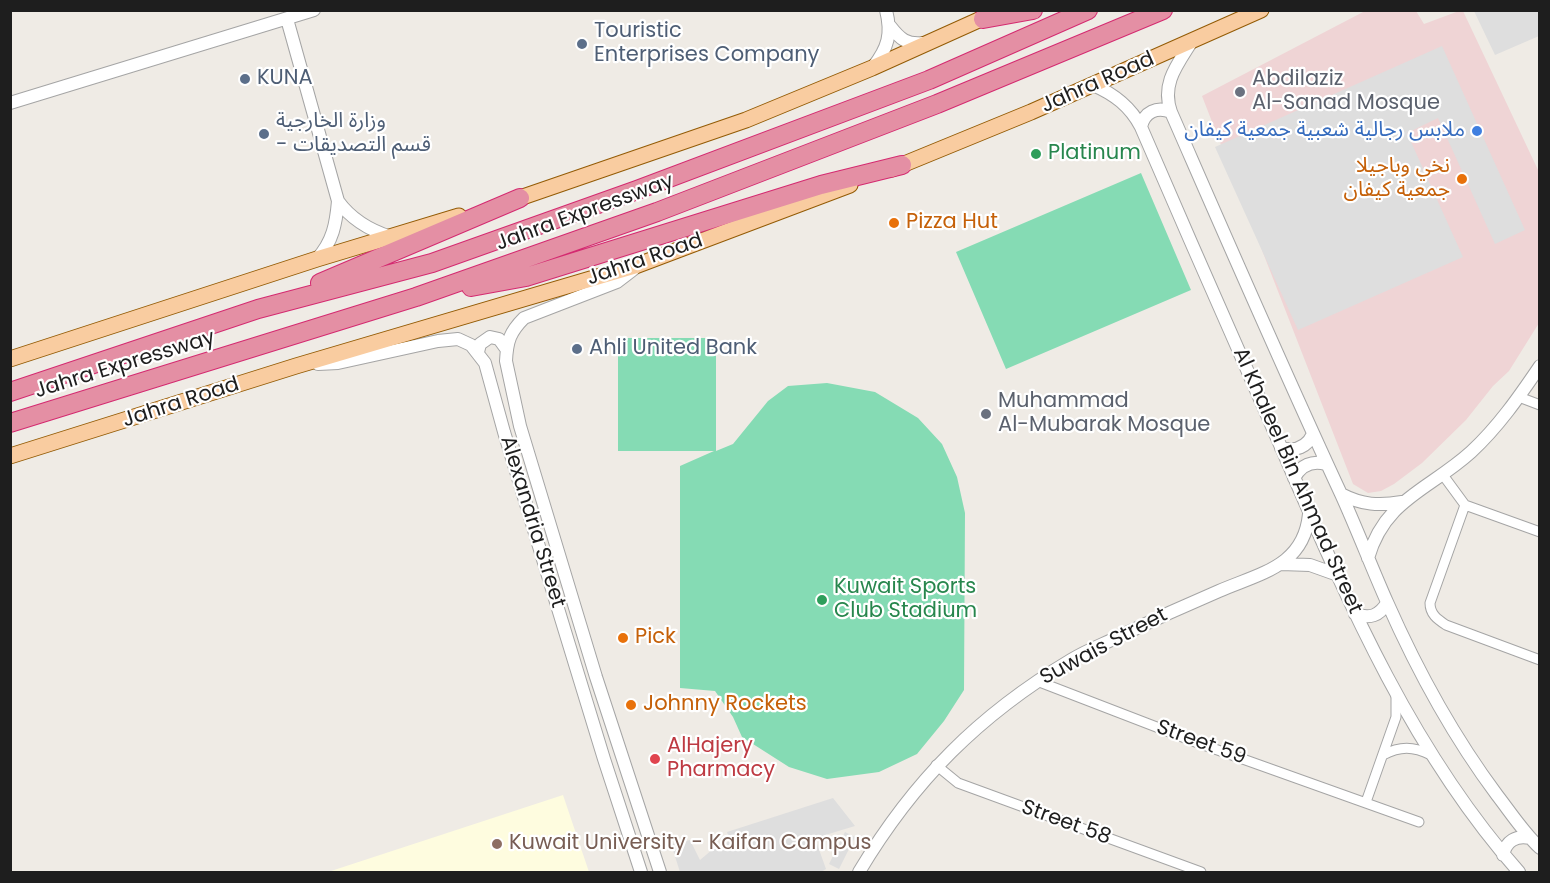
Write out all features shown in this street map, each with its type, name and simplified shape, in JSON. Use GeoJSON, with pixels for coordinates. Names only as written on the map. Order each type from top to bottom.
{"type":"FeatureCollection","features":[{"type":"Feature","properties":{"kind":"highway"},"geometry":{"type":"LineString","coordinates":[[991,15],[1033,10]]}},
{"type":"Feature","properties":{"kind":"highway","name":"Jahra Expressway"},"geometry":{"type":"LineString","coordinates":[[10,392],[258,309],[432,263],[626,194],[929,80],[1088,10]]}},
{"type":"Feature","properties":{"kind":"highway","name":"Jahra Expressway"},"geometry":{"type":"LineString","coordinates":[[10,423],[416,297],[657,212],[937,104],[1162,10]]}},
{"type":"Feature","properties":{"kind":"highway"},"geometry":{"type":"LineString","coordinates":[[416,297],[526,277],[821,185],[902,165]]}},
{"type":"Feature","properties":{"kind":"highway"},"geometry":{"type":"LineString","coordinates":[[258,309],[520,198]]}},
{"type":"Feature","properties":{"kind":"main road","name":"Jahra Road"},"geometry":{"type":"LineString","coordinates":[[10,456],[296,366],[638,265],[902,165],[1093,85],[1261,10]]}},
{"type":"Feature","properties":{"kind":"main road"},"geometry":{"type":"LineString","coordinates":[[10,359],[317,259],[520,198],[746,120],[873,68],[991,15]]}},
{"type":"Feature","properties":{"kind":"street"},"geometry":{"type":"LineString","coordinates":[[10,103],[315,10]]}},
{"type":"Feature","properties":{"kind":"street"},"geometry":{"type":"LineString","coordinates":[[886,10],[890,26],[897,36],[911,44],[933,42]]}},
{"type":"Feature","properties":{"kind":"street"},"geometry":{"type":"LineString","coordinates":[[287,19],[338,201],[343,209],[361,224],[391,237]]}},
{"type":"Feature","properties":{"kind":"street"},"geometry":{"type":"LineString","coordinates":[[873,68],[885,49],[890,26]]}},
{"type":"Feature","properties":{"kind":"street","name":"Al Khaleel Bin Ahmad Street"},"geometry":{"type":"LineString","coordinates":[[1192,41],[1169,79],[1167,96],[1171,112],[1387,603],[1419,670],[1450,725],[1482,774],[1536,843]]}},
{"type":"Feature","properties":{"kind":"street","name":"Al Khaleel Bin Ahmad Street"},"geometry":{"type":"LineString","coordinates":[[1093,85],[1121,101],[1141,127],[1310,514],[1355,614],[1396,696],[1460,799],[1519,872]]}},
{"type":"Feature","properties":{"kind":"street"},"geometry":{"type":"LineString","coordinates":[[1141,127],[1142,121],[1151,111],[1158,109],[1171,112]]}},
{"type":"Feature","properties":{"kind":"street"},"geometry":{"type":"LineString","coordinates":[[317,259],[333,234],[338,201]]}},
{"type":"Feature","properties":{"kind":"street","name":"Alexandria Street"},"geometry":{"type":"LineString","coordinates":[[638,265],[617,282],[524,318],[512,330],[506,361],[520,426],[660,873]]}},
{"type":"Feature","properties":{"kind":"street"},"geometry":{"type":"LineString","coordinates":[[296,366],[338,363],[438,341],[458,339],[471,345],[478,352],[483,341],[490,337],[499,339],[507,350]]}},
{"type":"Feature","properties":{"kind":"street","name":"Alexandria Street"},"geometry":{"type":"LineString","coordinates":[[478,352],[485,363],[604,759],[641,873]]}},
{"type":"Feature","properties":{"kind":"street"},"geometry":{"type":"LineString","coordinates":[[1368,558],[1377,533],[1392,512],[1402,502],[1443,475],[1471,452],[1518,397],[1539,366]]}},
{"type":"Feature","properties":{"kind":"street"},"geometry":{"type":"LineString","coordinates":[[1518,397],[1539,405]]}},
{"type":"Feature","properties":{"kind":"street"},"geometry":{"type":"LineString","coordinates":[[1281,448],[1294,450],[1300,448],[1313,434]]}},
{"type":"Feature","properties":{"kind":"street"},"geometry":{"type":"LineString","coordinates":[[1294,478],[1297,472],[1307,464],[1313,462],[1326,464]]}},
{"type":"Feature","properties":{"kind":"street"},"geometry":{"type":"LineString","coordinates":[[1443,475],[1465,505],[1539,532]]}},
{"type":"Feature","properties":{"kind":"street"},"geometry":{"type":"LineString","coordinates":[[1341,494],[1370,505],[1402,502]]}},
{"type":"Feature","properties":{"kind":"street"},"geometry":{"type":"LineString","coordinates":[[1465,505],[1430,603],[1430,609],[1433,615],[1446,625],[1539,660]]}},
{"type":"Feature","properties":{"kind":"street","name":"Suwais Street"},"geometry":{"type":"LineString","coordinates":[[859,873],[910,796],[936,765],[983,722],[1037,681],[1074,658],[1177,609],[1281,564],[1298,548],[1308,526],[1310,514]]}},
{"type":"Feature","properties":{"kind":"street","name":"Suwais Street"},"geometry":{"type":"LineString","coordinates":[[1281,564],[1310,566],[1338,575]]}},
{"type":"Feature","properties":{"kind":"street"},"geometry":{"type":"LineString","coordinates":[[1355,614],[1364,617],[1374,616],[1382,611],[1387,603]]}},
{"type":"Feature","properties":{"kind":"street","name":"Street 59"},"geometry":{"type":"LineString","coordinates":[[1037,681],[1198,743],[1419,822]]}},
{"type":"Feature","properties":{"kind":"street"},"geometry":{"type":"LineString","coordinates":[[1366,802],[1396,717],[1396,696]]}},
{"type":"Feature","properties":{"kind":"street"},"geometry":{"type":"LineString","coordinates":[[598,738],[614,732]]}},
{"type":"Feature","properties":{"kind":"street"},"geometry":{"type":"LineString","coordinates":[[1383,755],[1394,749],[1407,747],[1419,749],[1431,755]]}},
{"type":"Feature","properties":{"kind":"street"},"geometry":{"type":"LineString","coordinates":[[604,759],[621,753]]}},
{"type":"Feature","properties":{"kind":"street","name":"Street 58"},"geometry":{"type":"LineString","coordinates":[[936,765],[957,783],[1202,873]]}},
{"type":"Feature","properties":{"kind":"street"},"geometry":{"type":"LineString","coordinates":[[1503,855],[1508,843],[1512,840],[1524,837],[1536,843]]}},
{"type":"Feature","properties":{"kind":"shaded area"},"geometry":{"type":"Polygon","coordinates":[[[1365,11],[1416,11],[1424,24],[1463,11],[1539,172],[1539,323],[1509,371],[1493,386],[1466,420],[1422,463],[1394,484],[1381,491],[1368,493],[1353,484],[1202,96],[1365,11]]]}},
{"type":"Feature","properties":{"kind":"shaded area"},"geometry":{"type":"Polygon","coordinates":[[[1474,11],[1539,11],[1539,36],[1495,55],[1474,11]]]}},
{"type":"Feature","properties":{"kind":"shaded area"},"geometry":{"type":"Polygon","coordinates":[[[1442,46],[1525,230],[1495,244],[1438,118],[1407,133],[1463,257],[1298,330],[1215,147],[1442,46]]]}},
{"type":"Feature","properties":{"kind":"shaded area","name":"Kuwait University - Kaifan Campus"},"geometry":{"type":"Polygon","coordinates":[[[563,795],[589,872],[328,872],[563,795]]]}},
{"type":"Feature","properties":{"kind":"shaded area"},"geometry":{"type":"Polygon","coordinates":[[[833,798],[855,826],[822,836],[816,841],[826,869],[821,872],[680,872],[671,844],[690,840],[700,860],[713,849],[730,841],[727,832],[833,798]]]}},
{"type":"Feature","properties":{"kind":"shaded area"},"geometry":{"type":"Polygon","coordinates":[[[845,832],[855,837],[839,869],[829,864],[845,832]]]}},
{"type":"Feature","properties":{"kind":"green space"},"geometry":{"type":"Polygon","coordinates":[[[1141,173],[1191,290],[1006,369],[956,252],[1141,173]]]}},
{"type":"Feature","properties":{"kind":"green space","name":"Kuwait Sports Club Stadium"},"geometry":{"type":"Polygon","coordinates":[[[618,338],[716,338],[716,451],[733,444],[768,401],[788,386],[827,383],[875,392],[918,418],[942,444],[957,477],[965,513],[964,690],[944,721],[917,754],[879,772],[827,779],[789,767],[742,737],[733,717],[715,691],[680,688],[680,466],[714,451],[618,451],[618,338]]]}},
{"type":"Feature","properties":{"kind":"place","name":"Touristic Enterprises Company"},"geometry":{"type":"Point","coordinates":[582,44]}},
{"type":"Feature","properties":{"kind":"place","name":"KUNA"},"geometry":{"type":"Point","coordinates":[245,79]}},
{"type":"Feature","properties":{"kind":"place","name":"Abdilaziz Al-Sanad Mosque"},"geometry":{"type":"Point","coordinates":[1240,92]}},
{"type":"Feature","properties":{"kind":"place","name":"ملابس رجالية شعبية جمعية كيفان"},"geometry":{"type":"Point","coordinates":[1477,131]}},
{"type":"Feature","properties":{"kind":"place","name":"وزارة الخارجية - قسم التصديقات"},"geometry":{"type":"Point","coordinates":[264,134]}},
{"type":"Feature","properties":{"kind":"place","name":"Platinum"},"geometry":{"type":"Point","coordinates":[1036,154]}},
{"type":"Feature","properties":{"kind":"place","name":"نخي وباجيلا جمعية كيفان"},"geometry":{"type":"Point","coordinates":[1462,179]}},
{"type":"Feature","properties":{"kind":"place","name":"Pizza Hut"},"geometry":{"type":"Point","coordinates":[894,223]}},
{"type":"Feature","properties":{"kind":"place","name":"Ahli United Bank"},"geometry":{"type":"Point","coordinates":[577,349]}},
{"type":"Feature","properties":{"kind":"place","name":"Muhammad Al-Mubarak Mosque"},"geometry":{"type":"Point","coordinates":[986,414]}},
{"type":"Feature","properties":{"kind":"place","name":"Kuwait Sports Club Stadium"},"geometry":{"type":"Point","coordinates":[822,600]}},
{"type":"Feature","properties":{"kind":"place","name":"Pick"},"geometry":{"type":"Point","coordinates":[623,638]}},
{"type":"Feature","properties":{"kind":"place","name":"Johnny Rockets"},"geometry":{"type":"Point","coordinates":[631,705]}},
{"type":"Feature","properties":{"kind":"place","name":"AlHajery Pharmacy"},"geometry":{"type":"Point","coordinates":[655,759]}},
{"type":"Feature","properties":{"kind":"place","name":"Kuwait University - Kaifan Campus"},"geometry":{"type":"Point","coordinates":[497,844]}}]}
